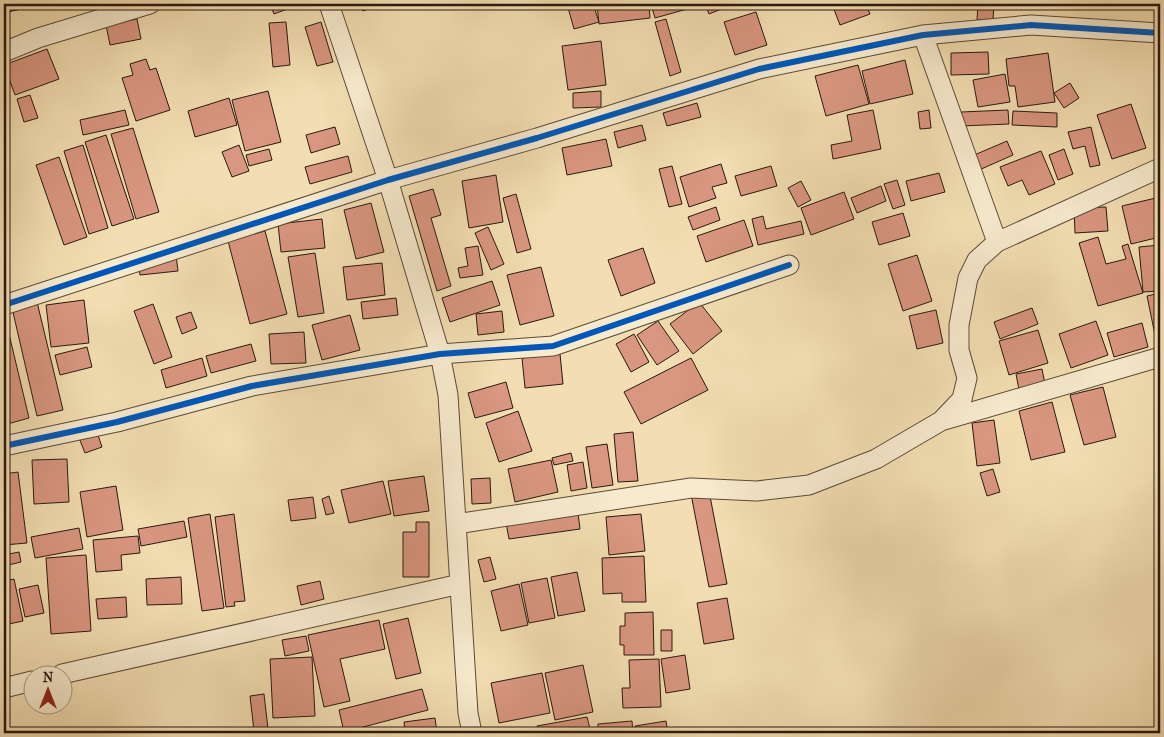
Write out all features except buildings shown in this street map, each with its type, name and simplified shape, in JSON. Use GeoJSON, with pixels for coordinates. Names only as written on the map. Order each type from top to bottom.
{"type":"FeatureCollection","features":[{"type":"Feature","properties":{"kind":"street"},"geometry":{"type":"LineString","coordinates":[[4,52],[38,38],[150,4]]}},
{"type":"Feature","properties":{"kind":"street"},"geometry":{"type":"LineString","coordinates":[[330,4],[388,180],[440,354],[448,395],[468,713],[472,733]]}},
{"type":"Feature","properties":{"kind":"street"},"geometry":{"type":"LineString","coordinates":[[4,305],[388,180],[536,138],[759,69],[923,35],[1031,25],[1160,33]]}},
{"type":"Feature","properties":{"kind":"street"},"geometry":{"type":"LineString","coordinates":[[923,35],[997,242]]}},
{"type":"Feature","properties":{"kind":"street"},"geometry":{"type":"LineString","coordinates":[[941,421],[962,399],[966,378],[959,350],[959,325],[968,278],[977,260],[997,242],[1160,168]]}},
{"type":"Feature","properties":{"kind":"street"},"geometry":{"type":"LineString","coordinates":[[4,446],[117,422],[252,386],[440,354],[553,346],[789,265]]}},
{"type":"Feature","properties":{"kind":"street"},"geometry":{"type":"LineString","coordinates":[[456,524],[690,488],[757,491],[809,485],[876,460],[941,421],[1160,357]]}},
{"type":"Feature","properties":{"kind":"street"},"geometry":{"type":"LineString","coordinates":[[72,672],[460,584]]}},
{"type":"Feature","properties":{"kind":"street"},"geometry":{"type":"LineString","coordinates":[[4,688],[22,684]]}},
{"type":"Feature","properties":{"kind":"cycle path"},"geometry":{"type":"LineString","coordinates":[[4,305],[388,180],[537,138],[759,69],[923,35],[1031,25],[1160,33]]}},
{"type":"Feature","properties":{"kind":"cycle path"},"geometry":{"type":"LineString","coordinates":[[4,446],[117,422],[252,386],[440,354],[553,346],[789,265]]}}]}
